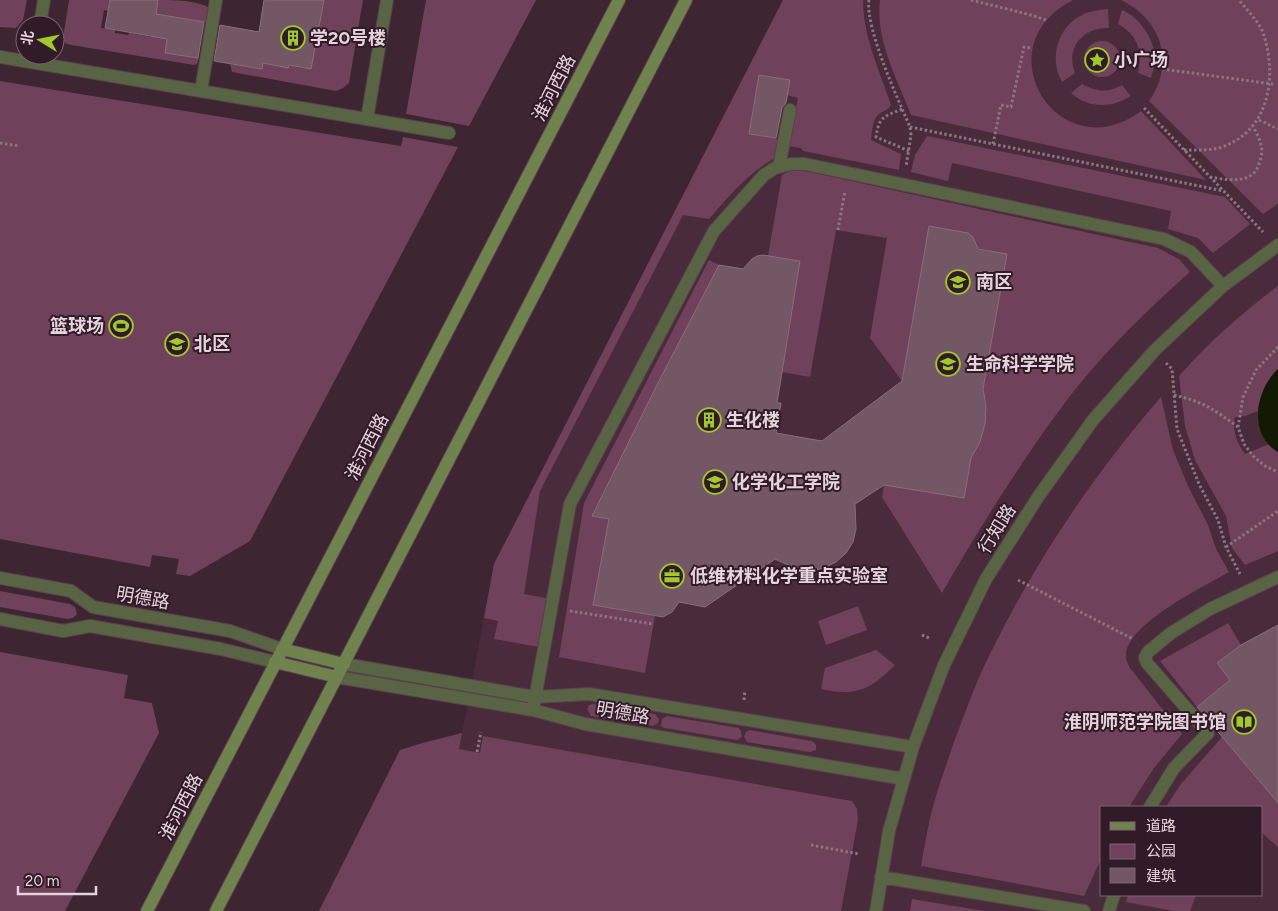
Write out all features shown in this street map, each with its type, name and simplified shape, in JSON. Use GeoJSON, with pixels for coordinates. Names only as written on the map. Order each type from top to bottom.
{"type":"FeatureCollection","features":[{"type":"Feature","properties":{"kind":"main road","name":"淮河西路"},"geometry":{"type":"LineString","coordinates":[[147,911],[619,0]]}},
{"type":"Feature","properties":{"kind":"main road"},"geometry":{"type":"LineString","coordinates":[[216,911],[686,0]]}},
{"type":"Feature","properties":{"kind":"main road"},"geometry":{"type":"LineString","coordinates":[[282,649],[344,664]]}},
{"type":"Feature","properties":{"kind":"main road"},"geometry":{"type":"LineString","coordinates":[[275,662],[337,677]]}},
{"type":"Feature","properties":{"kind":"lane"},"geometry":{"type":"LineString","coordinates":[[42,15],[44,0]]}},
{"type":"Feature","properties":{"kind":"lane"},"geometry":{"type":"LineString","coordinates":[[201,91],[216,0]]}},
{"type":"Feature","properties":{"kind":"lane"},"geometry":{"type":"LineString","coordinates":[[367,119],[387,0]]}},
{"type":"Feature","properties":{"kind":"lane"},"geometry":{"type":"LineString","coordinates":[[0,57],[15,58]]}},
{"type":"Feature","properties":{"kind":"lane"},"geometry":{"type":"LineString","coordinates":[[65,65],[201,91],[450,133]]}},
{"type":"Feature","properties":{"kind":"lane"},"geometry":{"type":"LineString","coordinates":[[780,167],[790,110]]}},
{"type":"Feature","properties":{"kind":"lane"},"geometry":{"type":"LineString","coordinates":[[533,710],[570,504],[714,231],[764,176],[780,167],[791,164],[805,164],[1164,239],[1191,252],[1223,286]]}},
{"type":"Feature","properties":{"kind":"lane","name":"行知路"},"geometry":{"type":"LineString","coordinates":[[876,911],[889,831],[913,747],[944,665],[986,579],[1038,497],[1093,420],[1155,350],[1223,286],[1278,246]]}},
{"type":"Feature","properties":{"kind":"lane"},"geometry":{"type":"LineString","coordinates":[[1151,806],[1174,768],[1208,733],[1147,664],[1145,657],[1171,633],[1210,609],[1278,576]]}},
{"type":"Feature","properties":{"kind":"lane","name":"明德路"},"geometry":{"type":"LineString","coordinates":[[0,578],[72,591],[93,607],[230,631],[282,649]]}},
{"type":"Feature","properties":{"kind":"lane","name":"明德路"},"geometry":{"type":"LineString","coordinates":[[0,619],[63,631],[90,626],[221,649],[275,662]]}},
{"type":"Feature","properties":{"kind":"lane","name":"明德路"},"geometry":{"type":"LineString","coordinates":[[344,664],[536,697],[589,694],[913,747]]}},
{"type":"Feature","properties":{"kind":"lane","name":"明德路"},"geometry":{"type":"LineString","coordinates":[[337,677],[533,710],[585,724],[904,779]]}},
{"type":"Feature","properties":{"kind":"lane"},"geometry":{"type":"LineString","coordinates":[[881,877],[1084,911]]}},
{"type":"Feature","properties":{"kind":"lane"},"geometry":{"type":"LineString","coordinates":[[1109,911],[1114,896]]}},
{"type":"Feature","properties":{"kind":"path"},"geometry":{"type":"LineString","coordinates":[[869,0],[871,22],[882,60],[910,127],[911,135],[903,185]]}},
{"type":"Feature","properties":{"kind":"path"},"geometry":{"type":"LineString","coordinates":[[971,0],[1046,20]]}},
{"type":"Feature","properties":{"kind":"path"},"geometry":{"type":"LineString","coordinates":[[1184,150],[1210,150],[1234,142],[1259,120],[1268,107],[1273,84],[1272,56],[1256,20],[1239,0]]}},
{"type":"Feature","properties":{"kind":"path"},"geometry":{"type":"LineString","coordinates":[[993,144],[1001,105],[1011,107],[1024,47],[1032,48]]}},
{"type":"Feature","properties":{"kind":"path"},"geometry":{"type":"LineString","coordinates":[[1162,70],[1273,84]]}},
{"type":"Feature","properties":{"kind":"path"},"geometry":{"type":"LineString","coordinates":[[1144,108],[1278,246]]}},
{"type":"Feature","properties":{"kind":"path"},"geometry":{"type":"LineString","coordinates":[[902,109],[882,118],[878,125],[876,137],[909,151]]}},
{"type":"Feature","properties":{"kind":"path"},"geometry":{"type":"LineString","coordinates":[[1259,120],[1278,129]]}},
{"type":"Feature","properties":{"kind":"path"},"geometry":{"type":"LineString","coordinates":[[1210,177],[1232,180],[1246,178],[1257,171],[1261,159],[1261,144],[1253,126]]}},
{"type":"Feature","properties":{"kind":"path"},"geometry":{"type":"LineString","coordinates":[[910,127],[1224,191]]}},
{"type":"Feature","properties":{"kind":"path"},"geometry":{"type":"LineString","coordinates":[[0,143],[19,146]]}},
{"type":"Feature","properties":{"kind":"path"},"geometry":{"type":"LineString","coordinates":[[838,230],[848,173]]}},
{"type":"Feature","properties":{"kind":"path"},"geometry":{"type":"LineString","coordinates":[[1278,347],[1256,370],[1243,397],[1238,427],[1244,444],[1253,456],[1265,466],[1278,472]]}},
{"type":"Feature","properties":{"kind":"path"},"geometry":{"type":"LineString","coordinates":[[1155,350],[1172,369],[1177,428],[1198,484],[1218,520],[1226,547],[1249,589]]}},
{"type":"Feature","properties":{"kind":"path"},"geometry":{"type":"LineString","coordinates":[[1174,395],[1214,408],[1238,427]]}},
{"type":"Feature","properties":{"kind":"path"},"geometry":{"type":"LineString","coordinates":[[1226,547],[1278,511]]}},
{"type":"Feature","properties":{"kind":"path"},"geometry":{"type":"LineString","coordinates":[[1018,580],[1152,649]]}},
{"type":"Feature","properties":{"kind":"path"},"geometry":{"type":"LineString","coordinates":[[552,608],[653,624]]}},
{"type":"Feature","properties":{"kind":"path"},"geometry":{"type":"LineString","coordinates":[[922,635],[929,638]]}},
{"type":"Feature","properties":{"kind":"path"},"geometry":{"type":"LineString","coordinates":[[744,700],[745,690]]}},
{"type":"Feature","properties":{"kind":"path"},"geometry":{"type":"LineString","coordinates":[[477,752],[480,732]]}},
{"type":"Feature","properties":{"kind":"path"},"geometry":{"type":"LineString","coordinates":[[811,845],[859,854]]}},
{"type":"Feature","properties":{"kind":"shaded area","name":"南区"},"geometry":{"type":"Polygon","coordinates":[[[783,0],[1278,0],[1278,911],[319,911],[400,750],[462,733],[494,564],[783,0]]]}},
{"type":"Feature","properties":{"kind":"shaded area"},"geometry":{"type":"Polygon","coordinates":[[[1278,369],[1278,452],[1268,444],[1262,434],[1258,411],[1264,388],[1278,369]]]}},
{"type":"Feature","properties":{"kind":"green space"},"geometry":{"type":"Polygon","coordinates":[[[0,0],[27,0],[24,15],[15,15],[15,28],[0,27],[0,0]]]}},
{"type":"Feature","properties":{"kind":"green space"},"geometry":{"type":"Polygon","coordinates":[[[69,0],[110,0],[108,11],[104,10],[101,28],[115,30],[115,33],[128,35],[129,33],[151,37],[158,0],[192,2],[210,8],[208,23],[171,17],[165,53],[199,58],[197,64],[194,65],[71,45],[65,43],[65,25],[69,0]]]}},
{"type":"Feature","properties":{"kind":"green space"},"geometry":{"type":"Polygon","coordinates":[[[324,0],[363,0],[349,83],[343,88],[336,91],[232,72],[230,64],[262,69],[263,61],[311,69],[324,0]]]}},
{"type":"Feature","properties":{"kind":"green space"},"geometry":{"type":"Polygon","coordinates":[[[426,0],[536,0],[469,126],[406,114],[426,0]]]}},
{"type":"Feature","properties":{"kind":"green space"},"geometry":{"type":"Polygon","coordinates":[[[783,0],[863,0],[869,41],[891,105],[876,118],[871,140],[901,154],[899,170],[803,151],[801,148],[788,146],[798,98],[787,95],[790,80],[759,75],[749,134],[780,139],[775,158],[748,178],[709,219],[683,215],[540,491],[524,594],[546,598],[539,647],[494,639],[498,621],[484,618],[494,564],[783,0]]]}},
{"type":"Feature","properties":{"kind":"green space"},"geometry":{"type":"Polygon","coordinates":[[[880,0],[1073,0],[1046,21],[1033,46],[1032,72],[1042,96],[1059,115],[1083,126],[1111,126],[1141,111],[1206,180],[911,115],[888,59],[879,15],[880,0]]]}},
{"type":"Feature","properties":{"kind":"green space"},"geometry":{"type":"Polygon","coordinates":[[[1121,0],[1278,0],[1278,204],[1263,214],[1149,101],[1157,87],[1162,72],[1163,57],[1160,43],[1155,30],[1146,18],[1135,8],[1121,0]]]}},
{"type":"Feature","properties":{"kind":"green space"},"geometry":{"type":"Polygon","coordinates":[[[1108,9],[1109,28],[1091,31],[1078,41],[1072,55],[1075,73],[1062,82],[1056,64],[1057,46],[1060,37],[1078,17],[1093,11],[1108,9]]]}},
{"type":"Feature","properties":{"kind":"green space"},"geometry":{"type":"Polygon","coordinates":[[[1122,10],[1141,25],[1150,39],[1155,54],[1155,66],[1151,78],[1138,73],[1140,58],[1137,45],[1130,33],[1118,24],[1122,10]]]}},
{"type":"Feature","properties":{"kind":"green space"},"geometry":{"type":"Polygon","coordinates":[[[1102,41],[1109,42],[1115,46],[1119,52],[1119,66],[1115,72],[1109,76],[1102,77],[1095,76],[1089,72],[1085,66],[1084,59],[1085,52],[1089,46],[1095,42],[1102,41]]]}},
{"type":"Feature","properties":{"kind":"green space"},"geometry":{"type":"Polygon","coordinates":[[[0,81],[401,146],[403,137],[458,147],[250,541],[190,576],[176,574],[179,559],[152,555],[150,567],[0,539],[0,81]]]}},
{"type":"Feature","properties":{"kind":"green space"},"geometry":{"type":"Polygon","coordinates":[[[1082,84],[1092,89],[1102,90],[1122,85],[1131,96],[1108,105],[1093,104],[1085,102],[1071,93],[1082,84]]]}},
{"type":"Feature","properties":{"kind":"green space"},"geometry":{"type":"Polygon","coordinates":[[[927,136],[1225,197],[1250,224],[1213,253],[1198,238],[1168,229],[1171,211],[952,163],[948,181],[911,172],[915,155],[927,136]]]}},
{"type":"Feature","properties":{"kind":"green space"},"geometry":{"type":"Polygon","coordinates":[[[801,170],[1158,248],[1179,259],[1190,272],[1129,329],[1073,392],[1037,441],[1004,491],[942,593],[882,497],[884,485],[971,458],[980,442],[985,424],[986,406],[983,389],[1007,254],[976,248],[973,237],[968,233],[929,226],[902,381],[870,338],[887,238],[836,230],[810,377],[782,372],[800,261],[768,256],[782,175],[790,171],[801,170]]]}},
{"type":"Feature","properties":{"kind":"green space"},"geometry":{"type":"Polygon","coordinates":[[[709,260],[719,265],[592,516],[609,519],[593,605],[655,616],[645,673],[559,657],[584,503],[709,260]]]}},
{"type":"Feature","properties":{"kind":"green space"},"geometry":{"type":"Polygon","coordinates":[[[1278,286],[1278,369],[1265,388],[1258,411],[1245,416],[1235,417],[1234,427],[1240,446],[1245,454],[1269,444],[1278,452],[1278,551],[1245,565],[1232,548],[1226,516],[1195,460],[1185,426],[1179,376],[1226,329],[1278,286]]]}},
{"type":"Feature","properties":{"kind":"green space"},"geometry":{"type":"Polygon","coordinates":[[[1161,397],[1173,450],[1188,486],[1208,525],[1216,549],[1229,572],[1185,597],[1151,620],[1138,632],[1129,645],[1126,657],[1130,668],[1182,734],[1154,768],[1130,806],[1100,806],[1100,861],[1084,896],[921,866],[931,814],[942,778],[972,695],[993,648],[1029,581],[1069,517],[1113,455],[1161,397]]]}},
{"type":"Feature","properties":{"kind":"green space"},"geometry":{"type":"Polygon","coordinates":[[[0,591],[70,604],[75,607],[77,614],[73,618],[67,619],[0,607],[0,591]]]}},
{"type":"Feature","properties":{"kind":"green space"},"geometry":{"type":"Polygon","coordinates":[[[858,606],[867,630],[826,645],[818,621],[858,606]]]}},
{"type":"Feature","properties":{"kind":"green space"},"geometry":{"type":"Polygon","coordinates":[[[1228,623],[1241,645],[1217,663],[1230,680],[1197,707],[1160,661],[1228,623]]]}},
{"type":"Feature","properties":{"kind":"green space"},"geometry":{"type":"Polygon","coordinates":[[[876,650],[895,665],[871,685],[862,689],[844,692],[821,689],[825,668],[876,650]]]}},
{"type":"Feature","properties":{"kind":"green space"},"geometry":{"type":"Polygon","coordinates":[[[0,652],[128,675],[124,698],[152,703],[159,733],[65,911],[0,911],[0,652]]]}},
{"type":"Feature","properties":{"kind":"green space"},"geometry":{"type":"Polygon","coordinates":[[[593,704],[655,714],[659,719],[658,723],[653,726],[591,716],[587,709],[589,705],[593,704]]]}},
{"type":"Feature","properties":{"kind":"green space"},"geometry":{"type":"Polygon","coordinates":[[[667,716],[739,728],[742,737],[737,740],[664,728],[661,726],[662,719],[667,716]]]}},
{"type":"Feature","properties":{"kind":"green space"},"geometry":{"type":"Polygon","coordinates":[[[749,730],[812,741],[816,745],[816,750],[810,752],[747,742],[744,737],[749,730]]]}},
{"type":"Feature","properties":{"kind":"green space"},"geometry":{"type":"Polygon","coordinates":[[[462,733],[459,749],[480,753],[483,736],[852,801],[857,809],[858,820],[841,911],[319,911],[400,750],[462,733]]]}},
{"type":"Feature","properties":{"kind":"green space"},"geometry":{"type":"Polygon","coordinates":[[[1222,737],[1278,803],[1278,847],[1263,834],[1263,806],[1167,806],[1181,784],[1222,737]]]}},
{"type":"Feature","properties":{"kind":"green space"},"geometry":{"type":"Polygon","coordinates":[[[1128,896],[1196,896],[1190,911],[1174,911],[1126,902],[1128,896]]]}},
{"type":"Feature","properties":{"kind":"green space"},"geometry":{"type":"Polygon","coordinates":[[[912,899],[984,911],[910,911],[912,899]]]}},
{"type":"Feature","properties":{"kind":"building"},"geometry":{"type":"Polygon","coordinates":[[[110,0],[158,0],[156,14],[204,22],[198,58],[165,53],[167,39],[105,28],[110,0]]]}},
{"type":"Feature","properties":{"kind":"building","name":"学20号楼"},"geometry":{"type":"Polygon","coordinates":[[[264,0],[324,0],[311,69],[289,65],[288,68],[263,63],[262,69],[214,61],[220,25],[259,32],[264,0]]]}},
{"type":"Feature","properties":{"kind":"building"},"geometry":{"type":"Polygon","coordinates":[[[759,75],[790,80],[786,103],[782,108],[776,138],[749,134],[759,75]]]}},
{"type":"Feature","properties":{"kind":"building","name":"生化楼"},"geometry":{"type":"Polygon","coordinates":[[[929,226],[968,233],[973,237],[978,249],[1007,254],[983,389],[986,406],[985,424],[980,442],[971,458],[964,498],[884,485],[855,504],[856,529],[853,542],[846,553],[836,562],[824,568],[811,571],[797,569],[775,559],[705,607],[679,602],[672,612],[663,617],[593,605],[609,519],[592,516],[719,265],[743,269],[752,259],[763,255],[800,261],[777,403],[781,403],[776,433],[822,441],[902,381],[929,226]]]}},
{"type":"Feature","properties":{"kind":"building","name":"淮阴师范学院图书馆"},"geometry":{"type":"Polygon","coordinates":[[[1278,625],[1278,803],[1197,707],[1230,680],[1217,663],[1241,645],[1278,625]]]}},
{"type":"Feature","properties":{"kind":"place","name":"学20号楼"},"geometry":{"type":"Point","coordinates":[293,38]}},
{"type":"Feature","properties":{"kind":"place","name":"小广场"},"geometry":{"type":"Point","coordinates":[1097,60]}},
{"type":"Feature","properties":{"kind":"place","name":"南区"},"geometry":{"type":"Point","coordinates":[958,282]}},
{"type":"Feature","properties":{"kind":"place","name":"篮球场"},"geometry":{"type":"Point","coordinates":[121,326]}},
{"type":"Feature","properties":{"kind":"place","name":"北区"},"geometry":{"type":"Point","coordinates":[177,344]}},
{"type":"Feature","properties":{"kind":"place","name":"生命科学学院"},"geometry":{"type":"Point","coordinates":[948,364]}},
{"type":"Feature","properties":{"kind":"place","name":"生化楼"},"geometry":{"type":"Point","coordinates":[709,420]}},
{"type":"Feature","properties":{"kind":"place","name":"化学化工学院"},"geometry":{"type":"Point","coordinates":[715,482]}},
{"type":"Feature","properties":{"kind":"place","name":"低维材料化学重点实验室"},"geometry":{"type":"Point","coordinates":[672,576]}},
{"type":"Feature","properties":{"kind":"place","name":"淮阴师范学院图书馆"},"geometry":{"type":"Point","coordinates":[1244,722]}}]}
